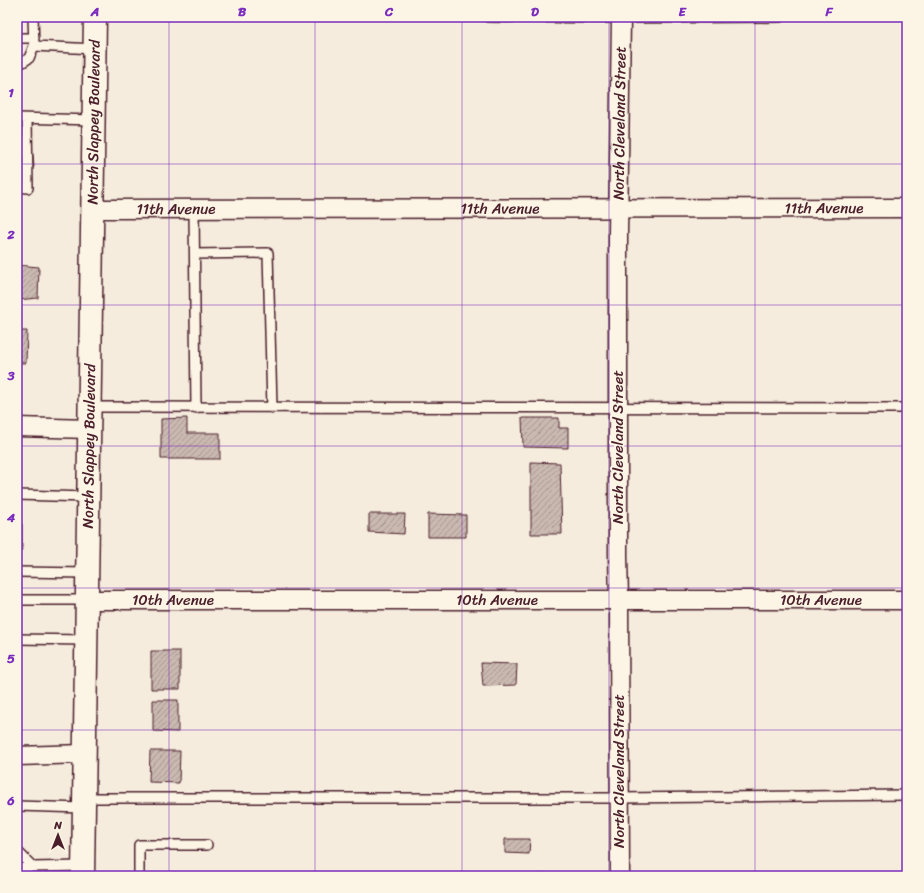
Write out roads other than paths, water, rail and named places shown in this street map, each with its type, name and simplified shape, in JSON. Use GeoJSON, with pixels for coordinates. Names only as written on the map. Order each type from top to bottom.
{"type":"FeatureCollection","features":[{"type":"Feature","properties":{"kind":"main road","name":"North Slappey Boulevard"},"geometry":{"type":"LineString","coordinates":[[83,871],[95,17]]}},
{"type":"Feature","properties":{"kind":"street","name":"North Cleveland Street"},"geometry":{"type":"LineString","coordinates":[[620,876],[618,408],[621,18]]}},
{"type":"Feature","properties":{"kind":"street","name":"11th Avenue"},"geometry":{"type":"LineString","coordinates":[[92,209],[907,208]]}},
{"type":"Feature","properties":{"kind":"street"},"geometry":{"type":"LineString","coordinates":[[17,427],[89,429]]}},
{"type":"Feature","properties":{"kind":"street","name":"10th Avenue"},"geometry":{"type":"LineString","coordinates":[[87,600],[907,600]]}},
{"type":"Feature","properties":{"kind":"street"},"geometry":{"type":"LineString","coordinates":[[17,756],[85,754]]}},
{"type":"Feature","properties":{"kind":"lane"},"geometry":{"type":"LineString","coordinates":[[17,62],[23,62],[29,58],[34,42],[33,17]]}},
{"type":"Feature","properties":{"kind":"lane"},"geometry":{"type":"LineString","coordinates":[[488,17],[780,17]]}},
{"type":"Feature","properties":{"kind":"lane"},"geometry":{"type":"LineString","coordinates":[[17,38],[34,42],[95,49]]}},
{"type":"Feature","properties":{"kind":"lane"},"geometry":{"type":"LineString","coordinates":[[17,118],[94,120]]}},
{"type":"Feature","properties":{"kind":"lane"},"geometry":{"type":"LineString","coordinates":[[17,187],[28,188],[27,119]]}},
{"type":"Feature","properties":{"kind":"lane"},"geometry":{"type":"LineString","coordinates":[[194,209],[196,408]]}},
{"type":"Feature","properties":{"kind":"lane"},"geometry":{"type":"LineString","coordinates":[[195,254],[268,253],[272,408]]}},
{"type":"Feature","properties":{"kind":"lane"},"geometry":{"type":"LineString","coordinates":[[90,407],[907,408]]}},
{"type":"Feature","properties":{"kind":"lane"},"geometry":{"type":"LineString","coordinates":[[17,495],[88,497]]}},
{"type":"Feature","properties":{"kind":"lane"},"geometry":{"type":"LineString","coordinates":[[17,572],[87,573]]}},
{"type":"Feature","properties":{"kind":"lane"},"geometry":{"type":"LineString","coordinates":[[17,600],[87,600]]}},
{"type":"Feature","properties":{"kind":"lane"},"geometry":{"type":"LineString","coordinates":[[17,639],[86,640]]}},
{"type":"Feature","properties":{"kind":"lane"},"geometry":{"type":"LineString","coordinates":[[17,806],[84,803],[907,795]]}},
{"type":"Feature","properties":{"kind":"lane"},"geometry":{"type":"LineString","coordinates":[[139,876],[139,845],[207,845]]}},
{"type":"Feature","properties":{"kind":"lane"},"geometry":{"type":"LineString","coordinates":[[17,851],[33,867]]}},
{"type":"Feature","properties":{"kind":"lane"},"geometry":{"type":"LineString","coordinates":[[17,870],[33,867],[83,871]]}}]}
